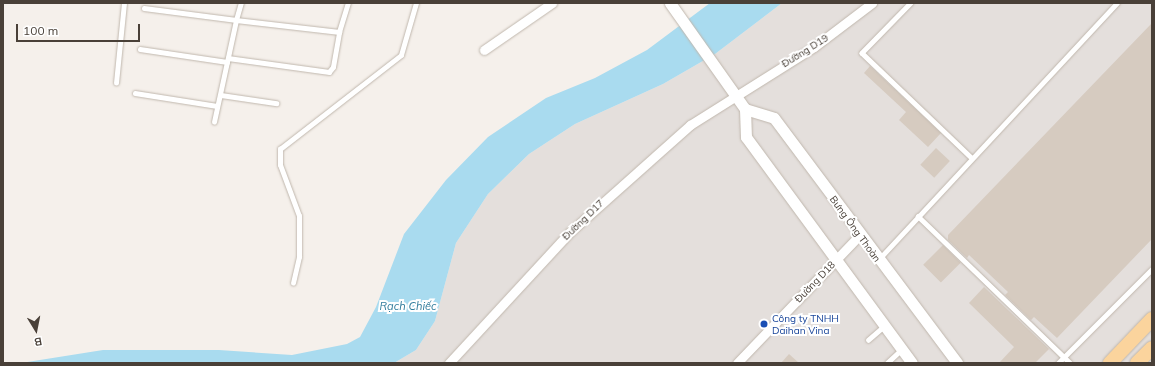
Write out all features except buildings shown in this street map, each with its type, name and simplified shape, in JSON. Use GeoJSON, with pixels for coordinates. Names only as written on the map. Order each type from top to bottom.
{"type":"FeatureCollection","features":[{"type":"Feature","properties":{"kind":"main road"},"geometry":{"type":"LineString","coordinates":[[1110,363],[1152,319]]}},
{"type":"Feature","properties":{"kind":"main road"},"geometry":{"type":"LineString","coordinates":[[1137,363],[1152,348]]}},
{"type":"Feature","properties":{"kind":"main road"},"geometry":{"type":"LineString","coordinates":[[1145,363],[1152,356]]}},
{"type":"Feature","properties":{"kind":"street"},"geometry":{"type":"LineString","coordinates":[[484,50],[552,3]]}},
{"type":"Feature","properties":{"kind":"street"},"geometry":{"type":"LineString","coordinates":[[670,3],[745,109],[746,137],[912,363]]}},
{"type":"Feature","properties":{"kind":"street","name":"Đường D19"},"geometry":{"type":"LineString","coordinates":[[735,96],[814,47],[872,3]]}},
{"type":"Feature","properties":{"kind":"street","name":"Đường D17"},"geometry":{"type":"LineString","coordinates":[[449,363],[565,237],[619,186],[690,125],[735,96]]}},
{"type":"Feature","properties":{"kind":"street","name":"Bưng Ông Thoàn"},"geometry":{"type":"LineString","coordinates":[[745,109],[774,118],[859,236],[957,363]]}},
{"type":"Feature","properties":{"kind":"street","name":"Đường D18"},"geometry":{"type":"LineString","coordinates":[[737,363],[859,236]]}},
{"type":"Feature","properties":{"kind":"lane"},"geometry":{"type":"LineString","coordinates":[[116,83],[124,3]]}},
{"type":"Feature","properties":{"kind":"lane"},"geometry":{"type":"LineString","coordinates":[[214,122],[241,3]]}},
{"type":"Feature","properties":{"kind":"lane"},"geometry":{"type":"LineString","coordinates":[[140,49],[329,72],[333,67],[339,32],[348,3]]}},
{"type":"Feature","properties":{"kind":"lane"},"geometry":{"type":"LineString","coordinates":[[293,283],[299,256],[299,216],[280,165],[280,149],[401,55],[416,3]]}},
{"type":"Feature","properties":{"kind":"lane"},"geometry":{"type":"LineString","coordinates":[[911,3],[862,53],[972,158]]}},
{"type":"Feature","properties":{"kind":"lane"},"geometry":{"type":"LineString","coordinates":[[878,261],[918,216],[1117,3]]}},
{"type":"Feature","properties":{"kind":"lane"},"geometry":{"type":"LineString","coordinates":[[144,8],[339,32]]}},
{"type":"Feature","properties":{"kind":"lane"},"geometry":{"type":"LineString","coordinates":[[135,93],[217,106]]}},
{"type":"Feature","properties":{"kind":"lane"},"geometry":{"type":"LineString","coordinates":[[221,95],[276,103]]}},
{"type":"Feature","properties":{"kind":"lane"},"geometry":{"type":"LineString","coordinates":[[918,216],[1070,363]]}},
{"type":"Feature","properties":{"kind":"lane"},"geometry":{"type":"LineString","coordinates":[[1058,363],[1152,270]]}},
{"type":"Feature","properties":{"kind":"lane"},"geometry":{"type":"LineString","coordinates":[[868,340],[884,326]]}},
{"type":"Feature","properties":{"kind":"lane"},"geometry":{"type":"LineString","coordinates":[[887,363],[902,349]]}},
{"type":"Feature","properties":{"kind":"shaded area"},"geometry":{"type":"Polygon","coordinates":[[[782,3],[1152,3],[1152,363],[394,363],[416,350],[435,321],[456,243],[488,194],[529,154],[575,124],[663,84],[715,54],[782,3]]]}},
{"type":"Feature","properties":{"kind":"water","name":"Rạch Chiếc"},"geometry":{"type":"Polygon","coordinates":[[[710,3],[782,3],[715,54],[663,84],[575,124],[529,154],[488,194],[456,243],[435,321],[416,350],[394,363],[21,363],[103,350],[219,350],[292,355],[347,344],[360,337],[376,307],[404,234],[446,180],[488,137],[546,98],[595,78],[647,50],[710,3]]]}},
{"type":"Feature","properties":{"kind":"place","name":"Công ty TNHH Daihan Vina"},"geometry":{"type":"Point","coordinates":[764,324]}}]}
